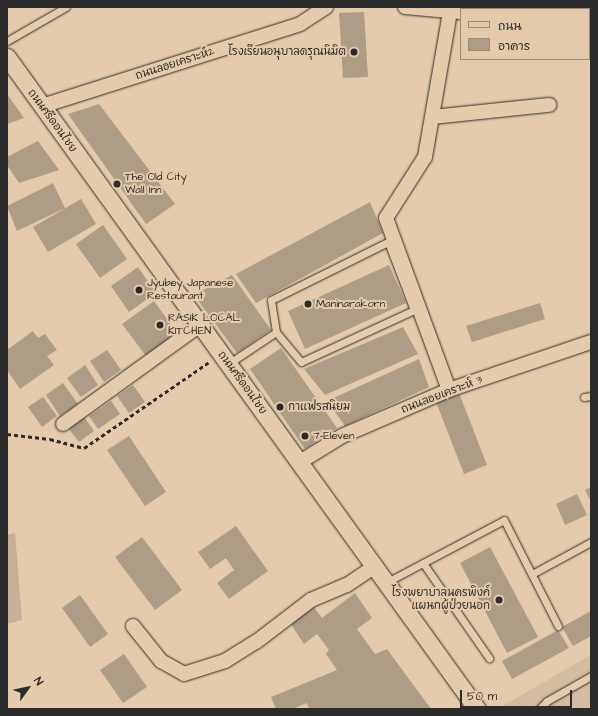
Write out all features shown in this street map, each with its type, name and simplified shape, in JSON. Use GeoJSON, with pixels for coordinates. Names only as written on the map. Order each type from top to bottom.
{"type":"FeatureCollection","features":[{"type":"Feature","properties":{"kind":"street","name":"ถนนลอยเคราะห์2"},"geometry":{"type":"LineString","coordinates":[[42,106],[300,24],[326,7]]}},
{"type":"Feature","properties":{"kind":"street"},"geometry":{"type":"LineString","coordinates":[[405,7],[454,10],[425,157],[386,218],[449,390]]}},
{"type":"Feature","properties":{"kind":"street","name":"ถนนศรีดอนไชย"},"geometry":{"type":"LineString","coordinates":[[7,57],[387,582],[475,708]]}},
{"type":"Feature","properties":{"kind":"street"},"geometry":{"type":"LineString","coordinates":[[432,117],[549,106]]}},
{"type":"Feature","properties":{"kind":"street"},"geometry":{"type":"LineString","coordinates":[[63,424],[200,325]]}},
{"type":"Feature","properties":{"kind":"street","name":"ถนนลอยเคราะห์ 3"},"geometry":{"type":"LineString","coordinates":[[300,462],[342,436],[449,390],[591,342]]}},
{"type":"Feature","properties":{"kind":"street"},"geometry":{"type":"LineString","coordinates":[[133,626],[161,661],[184,674],[225,661],[256,642],[310,600],[347,585],[375,566]]}},
{"type":"Feature","properties":{"kind":"lane"},"geometry":{"type":"LineString","coordinates":[[7,41],[66,7]]}},
{"type":"Feature","properties":{"kind":"lane"},"geometry":{"type":"LineString","coordinates":[[388,242],[414,310],[301,362],[276,332],[271,300],[388,242]]}},
{"type":"Feature","properties":{"kind":"lane"},"geometry":{"type":"LineString","coordinates":[[225,359],[276,332]]}},
{"type":"Feature","properties":{"kind":"lane"},"geometry":{"type":"LineString","coordinates":[[387,582],[504,520],[558,626]]}},
{"type":"Feature","properties":{"kind":"lane"},"geometry":{"type":"LineString","coordinates":[[532,574],[591,542]]}},
{"type":"Feature","properties":{"kind":"lane"},"geometry":{"type":"LineString","coordinates":[[423,563],[489,658]]}},
{"type":"Feature","properties":{"kind":"lane"},"geometry":{"type":"LineString","coordinates":[[540,709],[547,701],[591,676]]}},
{"type":"Feature","properties":{"kind":"path"},"geometry":{"type":"LineString","coordinates":[[7,434],[50,439],[84,448],[225,359]]}},
{"type":"Feature","properties":{"kind":"shaded area"},"geometry":{"type":"Polygon","coordinates":[[[15,533],[22,620],[7,624],[7,535],[15,533]]]}},
{"type":"Feature","properties":{"kind":"shaded area"},"geometry":{"type":"Polygon","coordinates":[[[591,655],[591,709],[497,709],[591,655]]]}},
{"type":"Feature","properties":{"kind":"building"},"geometry":{"type":"Polygon","coordinates":[[[364,12],[368,77],[343,78],[339,13],[364,12]]]}},
{"type":"Feature","properties":{"kind":"building"},"geometry":{"type":"Polygon","coordinates":[[[7,94],[24,118],[7,124],[7,94]]]}},
{"type":"Feature","properties":{"kind":"building"},"geometry":{"type":"Polygon","coordinates":[[[99,104],[175,204],[146,224],[68,114],[99,104]]]}},
{"type":"Feature","properties":{"kind":"building"},"geometry":{"type":"Polygon","coordinates":[[[38,141],[59,170],[19,183],[7,165],[7,157],[38,141]]]}},
{"type":"Feature","properties":{"kind":"building"},"geometry":{"type":"Polygon","coordinates":[[[53,183],[65,208],[17,231],[7,206],[53,183]]]}},
{"type":"Feature","properties":{"kind":"building"},"geometry":{"type":"Polygon","coordinates":[[[81,199],[96,224],[48,252],[33,227],[81,199]]]}},
{"type":"Feature","properties":{"kind":"building"},"geometry":{"type":"Polygon","coordinates":[[[370,202],[383,233],[256,303],[236,274],[370,202]]]}},
{"type":"Feature","properties":{"kind":"building"},"geometry":{"type":"Polygon","coordinates":[[[103,225],[127,259],[100,278],[76,244],[103,225]]]}},
{"type":"Feature","properties":{"kind":"building"},"geometry":{"type":"Polygon","coordinates":[[[389,265],[406,303],[305,349],[288,311],[389,265]]]}},
{"type":"Feature","properties":{"kind":"building"},"geometry":{"type":"Polygon","coordinates":[[[138,267],[156,293],[129,312],[111,286],[138,267]]]}},
{"type":"Feature","properties":{"kind":"building"},"geometry":{"type":"Polygon","coordinates":[[[232,275],[271,330],[237,353],[194,295],[232,275]]]}},
{"type":"Feature","properties":{"kind":"building"},"geometry":{"type":"Polygon","coordinates":[[[154,301],[180,337],[149,360],[122,324],[154,301]]]}},
{"type":"Feature","properties":{"kind":"building"},"geometry":{"type":"Polygon","coordinates":[[[540,303],[545,319],[472,342],[466,326],[540,303]]]}},
{"type":"Feature","properties":{"kind":"building"},"geometry":{"type":"Polygon","coordinates":[[[403,327],[418,354],[325,395],[304,369],[403,327]]]}},
{"type":"Feature","properties":{"kind":"building"},"geometry":{"type":"Polygon","coordinates":[[[33,331],[38,338],[45,334],[57,350],[47,356],[54,365],[20,389],[7,370],[7,350],[33,331]]]}},
{"type":"Feature","properties":{"kind":"building"},"geometry":{"type":"Polygon","coordinates":[[[281,348],[337,428],[305,449],[250,369],[281,348]]]}},
{"type":"Feature","properties":{"kind":"building"},"geometry":{"type":"Polygon","coordinates":[[[107,350],[121,370],[104,382],[90,361],[107,350]]]}},
{"type":"Feature","properties":{"kind":"building"},"geometry":{"type":"Polygon","coordinates":[[[419,359],[429,387],[345,426],[327,401],[419,359]]]}},
{"type":"Feature","properties":{"kind":"building"},"geometry":{"type":"Polygon","coordinates":[[[85,365],[98,385],[81,397],[67,378],[85,365]]]}},
{"type":"Feature","properties":{"kind":"building"},"geometry":{"type":"Polygon","coordinates":[[[63,383],[78,404],[60,416],[46,395],[63,383]]]}},
{"type":"Feature","properties":{"kind":"building"},"geometry":{"type":"Polygon","coordinates":[[[133,385],[145,402],[129,413],[117,396],[133,385]]]}},
{"type":"Feature","properties":{"kind":"building"},"geometry":{"type":"Polygon","coordinates":[[[459,393],[487,465],[464,474],[436,402],[459,393]]]}},
{"type":"Feature","properties":{"kind":"building"},"geometry":{"type":"Polygon","coordinates":[[[43,397],[57,416],[42,427],[28,407],[43,397]]]}},
{"type":"Feature","properties":{"kind":"building"},"geometry":{"type":"Polygon","coordinates":[[[111,401],[120,414],[98,429],[89,416],[111,401]]]}},
{"type":"Feature","properties":{"kind":"building"},"geometry":{"type":"Polygon","coordinates":[[[84,417],[94,431],[79,442],[68,428],[84,417]]]}},
{"type":"Feature","properties":{"kind":"building"},"geometry":{"type":"Polygon","coordinates":[[[129,436],[166,492],[145,506],[107,450],[129,436]]]}},
{"type":"Feature","properties":{"kind":"building"},"geometry":{"type":"Polygon","coordinates":[[[591,487],[591,502],[585,490],[591,487]]]}},
{"type":"Feature","properties":{"kind":"building"},"geometry":{"type":"Polygon","coordinates":[[[577,494],[587,515],[565,525],[556,504],[577,494]]]}},
{"type":"Feature","properties":{"kind":"building"},"geometry":{"type":"Polygon","coordinates":[[[236,526],[268,571],[229,599],[217,583],[234,570],[226,558],[210,569],[198,552],[236,526]]]}},
{"type":"Feature","properties":{"kind":"building"},"geometry":{"type":"Polygon","coordinates":[[[142,537],[182,590],[155,610],[115,557],[142,537]]]}},
{"type":"Feature","properties":{"kind":"building","name":"โรงพยาบาลนครพิงค์ แผนกผู้ป่วยนอก"},"geometry":{"type":"Polygon","coordinates":[[[490,547],[538,637],[507,653],[460,563],[490,547]]]}},
{"type":"Feature","properties":{"kind":"building"},"geometry":{"type":"Polygon","coordinates":[[[355,593],[372,618],[357,629],[375,654],[387,649],[431,709],[309,709],[307,703],[292,709],[276,709],[271,697],[337,670],[326,654],[329,650],[317,634],[304,644],[288,620],[310,602],[322,618],[355,593]]]}},
{"type":"Feature","properties":{"kind":"building"},"geometry":{"type":"Polygon","coordinates":[[[80,595],[108,634],[90,647],[62,608],[80,595]]]}},
{"type":"Feature","properties":{"kind":"building"},"geometry":{"type":"Polygon","coordinates":[[[591,611],[591,636],[573,646],[562,627],[591,611]]]}},
{"type":"Feature","properties":{"kind":"building"},"geometry":{"type":"Polygon","coordinates":[[[558,630],[569,648],[512,679],[502,661],[558,630]]]}},
{"type":"Feature","properties":{"kind":"building"},"geometry":{"type":"Polygon","coordinates":[[[124,654],[147,687],[123,703],[100,670],[124,654]]]}},
{"type":"Feature","properties":{"kind":"place","name":"โรงเรียนอนุบาลดรุณนิมิต"},"geometry":{"type":"Point","coordinates":[354,52]}},
{"type":"Feature","properties":{"kind":"place","name":"The Old City Wall Inn"},"geometry":{"type":"Point","coordinates":[117,184]}},
{"type":"Feature","properties":{"kind":"place","name":"Jyubey Japanese Restaurant"},"geometry":{"type":"Point","coordinates":[139,290]}},
{"type":"Feature","properties":{"kind":"place","name":"Maninarakorn"},"geometry":{"type":"Point","coordinates":[308,304]}},
{"type":"Feature","properties":{"kind":"place","name":"RASIK LOCAL KITCHEN"},"geometry":{"type":"Point","coordinates":[160,325]}},
{"type":"Feature","properties":{"kind":"place","name":"กาแฟรสนิยม"},"geometry":{"type":"Point","coordinates":[280,407]}},
{"type":"Feature","properties":{"kind":"place","name":"7-Eleven"},"geometry":{"type":"Point","coordinates":[305,436]}},
{"type":"Feature","properties":{"kind":"place","name":"โรงพยาบาลนครพิงค์ แผนกผู้ป่วยนอก"},"geometry":{"type":"Point","coordinates":[499,600]}}]}
